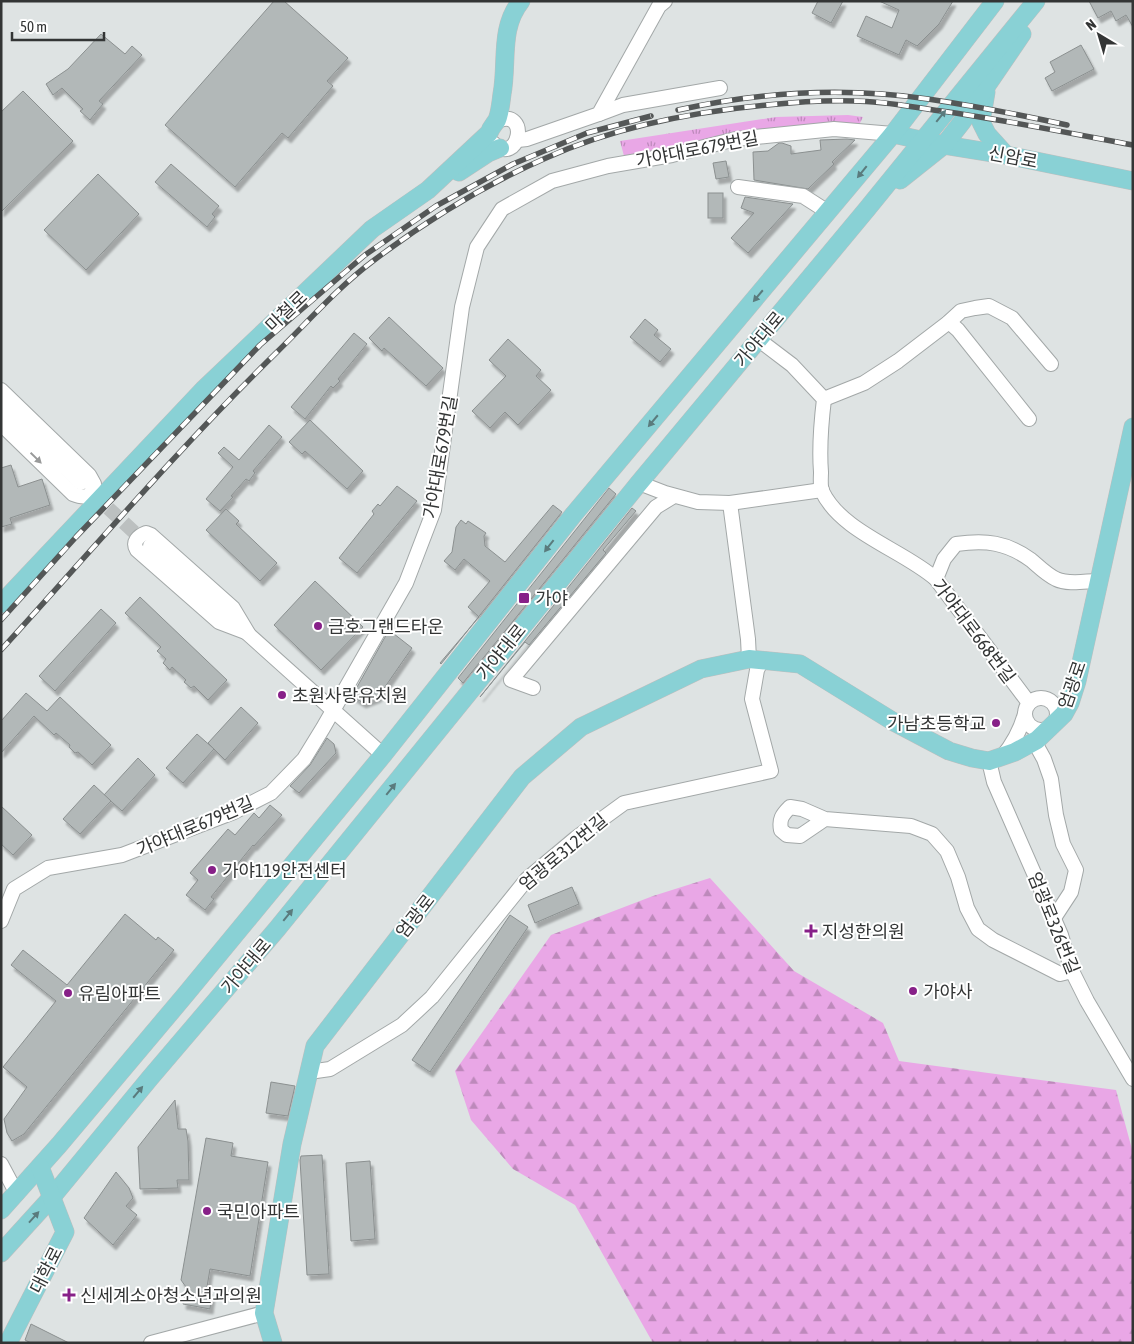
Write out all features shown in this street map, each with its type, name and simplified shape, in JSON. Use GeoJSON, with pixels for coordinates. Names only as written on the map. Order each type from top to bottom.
{"type":"FeatureCollection","features":[{"type":"Feature","properties":{"kind":"main road"},"geometry":{"type":"LineString","coordinates":[[493,127],[503,91],[509,23],[521,1]]}},
{"type":"Feature","properties":{"kind":"main road","name":"가야대로"},"geometry":{"type":"LineString","coordinates":[[1,1210],[17,1194],[186,994],[383,755],[574,514],[893,134],[995,1]]}},
{"type":"Feature","properties":{"kind":"main road","name":"가야대로"},"geometry":{"type":"LineString","coordinates":[[1,1253],[52,1197],[277,929],[639,482],[759,340],[922,140],[985,75],[1036,1]]}},
{"type":"Feature","properties":{"kind":"main road"},"geometry":{"type":"LineString","coordinates":[[867,209],[944,145],[985,75],[1045,1]]}},
{"type":"Feature","properties":{"kind":"main road"},"geometry":{"type":"LineString","coordinates":[[955,55],[955,69],[965,76],[985,75]]}},
{"type":"Feature","properties":{"kind":"main road"},"geometry":{"type":"LineString","coordinates":[[985,75],[986,91],[981,122],[987,134],[1006,155]]}},
{"type":"Feature","properties":{"kind":"main road","name":"마철로"},"geometry":{"type":"LineString","coordinates":[[1,604],[96,495],[203,390],[365,235],[428,190],[493,127]]}},
{"type":"Feature","properties":{"kind":"main road","name":"신암로"},"geometry":{"type":"LineString","coordinates":[[893,134],[1133,181]]}},
{"type":"Feature","properties":{"kind":"main road"},"geometry":{"type":"LineString","coordinates":[[428,190],[488,153],[500,148]]}},
{"type":"Feature","properties":{"kind":"main road"},"geometry":{"type":"LineString","coordinates":[[908,173],[943,159],[986,151]]}},
{"type":"Feature","properties":{"kind":"main road","name":"엄광로"},"geometry":{"type":"LineString","coordinates":[[273,1343],[264,1313],[292,1144],[315,1046],[522,777],[581,727],[701,669],[755,660],[800,664],[894,722],[949,751],[972,758],[995,759],[1015,752],[1034,742],[1064,714],[1075,688],[1133,427]]}},
{"type":"Feature","properties":{"kind":"main road","name":"대학로"},"geometry":{"type":"LineString","coordinates":[[8,1343],[66,1232],[40,1167]]}},
{"type":"Feature","properties":{"kind":"street"},"geometry":{"type":"LineString","coordinates":[[599,114],[660,6],[665,1]]}},
{"type":"Feature","properties":{"kind":"street"},"geometry":{"type":"LineString","coordinates":[[518,140],[519,134],[516,124],[506,119],[493,127],[492,142],[500,148],[510,147],[518,140],[527,139],[623,106],[720,88]]}},
{"type":"Feature","properties":{"kind":"street","name":"가야대로679번길"},"geometry":{"type":"LineString","coordinates":[[1,921],[14,889],[48,868],[122,855],[234,812],[271,792],[304,759],[406,583],[434,510],[462,307],[477,247],[502,209],[552,181],[608,166],[672,155],[736,139],[834,129],[893,134]]}},
{"type":"Feature","properties":{"kind":"street"},"geometry":{"type":"LineString","coordinates":[[738,187],[803,196],[828,212]]}},
{"type":"Feature","properties":{"kind":"street"},"geometry":{"type":"LineString","coordinates":[[824,399],[864,383],[898,361],[961,311],[989,306],[1012,318],[1051,364]]}},
{"type":"Feature","properties":{"kind":"street"},"geometry":{"type":"LineString","coordinates":[[949,322],[958,330],[1029,419]]}},
{"type":"Feature","properties":{"kind":"street"},"geometry":{"type":"LineString","coordinates":[[639,482],[674,496],[698,502],[730,503],[822,490],[819,444],[824,399],[792,365],[759,340]]}},
{"type":"Feature","properties":{"kind":"street"},"geometry":{"type":"LineString","coordinates":[[1,424],[73,494],[81,497],[96,495],[94,484],[89,475],[2,398]]}},
{"type":"Feature","properties":{"kind":"street"},"geometry":{"type":"LineString","coordinates":[[2,398],[81,483]]}},
{"type":"Feature","properties":{"kind":"street","name":"가야대로668번길"},"geometry":{"type":"LineString","coordinates":[[822,490],[840,515],[858,529],[923,567],[936,579],[1027,708],[1027,723],[1034,729],[1044,730],[1052,725]]}},
{"type":"Feature","properties":{"kind":"street"},"geometry":{"type":"LineString","coordinates":[[533,688],[511,680],[656,507],[674,496]]}},
{"type":"Feature","properties":{"kind":"street"},"geometry":{"type":"LineString","coordinates":[[730,503],[748,639],[755,660]]}},
{"type":"Feature","properties":{"kind":"street"},"geometry":{"type":"LineString","coordinates":[[146,533],[151,535],[233,608],[248,633],[219,622],[137,550],[134,546],[140,535],[146,533]]}},
{"type":"Feature","properties":{"kind":"street"},"geometry":{"type":"LineString","coordinates":[[936,579],[944,559],[956,544],[979,541],[1006,546],[1027,558],[1056,580],[1072,582],[1098,581]]}},
{"type":"Feature","properties":{"kind":"street"},"geometry":{"type":"LineString","coordinates":[[150,546],[383,755]]}},
{"type":"Feature","properties":{"kind":"street","name":"엄광로312번길"},"geometry":{"type":"LineString","coordinates":[[309,1072],[330,1069],[402,1025],[432,998],[501,909],[527,879],[576,838],[624,803],[771,772],[752,699],[757,670],[755,660]]}},
{"type":"Feature","properties":{"kind":"street"},"geometry":{"type":"LineString","coordinates":[[995,759],[1012,744],[1020,731],[1027,708],[1040,698],[1052,702],[1062,699],[1075,688]]}},
{"type":"Feature","properties":{"kind":"street"},"geometry":{"type":"LineString","coordinates":[[1052,702],[1057,709],[1057,718],[1052,725]]}},
{"type":"Feature","properties":{"kind":"street"},"geometry":{"type":"LineString","coordinates":[[1034,742],[1044,759],[1051,779],[1056,815],[1063,844],[1076,870],[1071,892],[1054,918]]}},
{"type":"Feature","properties":{"kind":"street","name":"엄광로326번길"},"geometry":{"type":"LineString","coordinates":[[995,759],[994,782],[1054,918],[1072,971],[1133,1079]]}},
{"type":"Feature","properties":{"kind":"street"},"geometry":{"type":"LineString","coordinates":[[825,819],[800,836],[788,835],[781,830],[781,816],[790,807],[802,809],[825,819],[911,826],[932,834],[947,851],[958,876],[967,908],[978,929],[993,940],[1060,974],[1072,971]]}},
{"type":"Feature","properties":{"kind":"street"},"geometry":{"type":"LineString","coordinates":[[1,1164],[17,1194]]}},
{"type":"Feature","properties":{"kind":"street"},"geometry":{"type":"LineString","coordinates":[[151,1343],[264,1313]]}},
{"type":"Feature","properties":{"kind":"green space"},"geometry":{"type":"Polygon","coordinates":[[[848,115],[863,117],[856,131],[834,129],[642,160],[624,156],[620,141],[776,117],[848,115]]]}},
{"type":"Feature","properties":{"kind":"green space"},"geometry":{"type":"Polygon","coordinates":[[[710,878],[794,971],[883,1023],[899,1061],[1116,1090],[1133,1153],[1133,1343],[653,1343],[575,1205],[513,1169],[471,1120],[455,1071],[551,935],[653,896],[710,878]]]}},
{"type":"Feature","properties":{"kind":"building"},"geometry":{"type":"Polygon","coordinates":[[[274,1],[284,1],[348,58],[327,81],[333,86],[288,138],[282,133],[235,187],[165,125],[274,1]]]}},
{"type":"Feature","properties":{"kind":"building"},"geometry":{"type":"Polygon","coordinates":[[[818,1],[843,1],[831,23],[812,13],[818,1]]]}},
{"type":"Feature","properties":{"kind":"building"},"geometry":{"type":"Polygon","coordinates":[[[879,1],[953,1],[939,24],[917,46],[906,40],[899,55],[857,36],[866,16],[892,28],[899,10],[879,1]]]}},
{"type":"Feature","properties":{"kind":"building"},"geometry":{"type":"Polygon","coordinates":[[[1089,1],[1133,1],[1133,27],[1126,15],[1116,21],[1111,11],[1098,18],[1089,1]]]}},
{"type":"Feature","properties":{"kind":"building"},"geometry":{"type":"Polygon","coordinates":[[[101,34],[125,54],[132,46],[142,55],[99,101],[103,104],[90,120],[80,111],[83,109],[62,88],[53,95],[46,84],[68,69],[101,34]]]}},
{"type":"Feature","properties":{"kind":"building"},"geometry":{"type":"Polygon","coordinates":[[[1081,45],[1094,69],[1052,91],[1045,78],[1055,72],[1050,62],[1081,45]]]}},
{"type":"Feature","properties":{"kind":"building"},"geometry":{"type":"Polygon","coordinates":[[[23,91],[73,141],[1,212],[1,112],[23,91]]]}},
{"type":"Feature","properties":{"kind":"building"},"geometry":{"type":"Polygon","coordinates":[[[820,140],[855,140],[808,189],[754,180],[753,152],[768,151],[779,143],[791,146],[791,154],[821,150],[820,140]]]}},
{"type":"Feature","properties":{"kind":"building"},"geometry":{"type":"Polygon","coordinates":[[[726,161],[729,177],[716,179],[713,163],[726,161]]]}},
{"type":"Feature","properties":{"kind":"building"},"geometry":{"type":"Polygon","coordinates":[[[171,164],[219,206],[212,214],[215,217],[207,227],[155,182],[171,164]]]}},
{"type":"Feature","properties":{"kind":"building"},"geometry":{"type":"Polygon","coordinates":[[[98,174],[139,214],[86,270],[44,230],[98,174]]]}},
{"type":"Feature","properties":{"kind":"building"},"geometry":{"type":"Polygon","coordinates":[[[708,193],[723,193],[723,218],[708,218],[708,193]]]}},
{"type":"Feature","properties":{"kind":"building"},"geometry":{"type":"Polygon","coordinates":[[[745,197],[793,204],[748,253],[731,238],[754,213],[741,208],[745,197]]]}},
{"type":"Feature","properties":{"kind":"building"},"geometry":{"type":"Polygon","coordinates":[[[389,317],[443,368],[426,386],[384,348],[382,351],[369,338],[389,317]]]}},
{"type":"Feature","properties":{"kind":"building"},"geometry":{"type":"Polygon","coordinates":[[[645,319],[658,330],[654,335],[671,349],[660,362],[630,337],[645,319]]]}},
{"type":"Feature","properties":{"kind":"building"},"geometry":{"type":"Polygon","coordinates":[[[354,333],[367,344],[338,379],[340,381],[333,388],[331,386],[305,419],[291,407],[354,333]]]}},
{"type":"Feature","properties":{"kind":"building"},"geometry":{"type":"Polygon","coordinates":[[[508,339],[541,370],[536,376],[551,390],[518,425],[505,412],[490,428],[472,411],[506,376],[489,360],[508,339]]]}},
{"type":"Feature","properties":{"kind":"building"},"geometry":{"type":"Polygon","coordinates":[[[310,420],[363,471],[347,489],[305,451],[302,454],[289,442],[310,420]]]}},
{"type":"Feature","properties":{"kind":"building"},"geometry":{"type":"Polygon","coordinates":[[[269,425],[282,437],[253,471],[255,473],[249,481],[246,479],[220,511],[206,499],[233,467],[218,453],[224,447],[239,460],[269,425]]]}},
{"type":"Feature","properties":{"kind":"building"},"geometry":{"type":"Polygon","coordinates":[[[11,465],[18,487],[42,479],[50,505],[10,518],[12,524],[1,527],[1,468],[11,465]]]}},
{"type":"Feature","properties":{"kind":"building"},"geometry":{"type":"Polygon","coordinates":[[[397,486],[417,501],[357,573],[339,558],[374,514],[372,511],[378,504],[380,506],[397,486]]]}},
{"type":"Feature","properties":{"kind":"building"},"geometry":{"type":"Polygon","coordinates":[[[609,488],[616,494],[463,683],[458,678],[609,488]]]}},
{"type":"Feature","properties":{"kind":"building"},"geometry":{"type":"Polygon","coordinates":[[[553,505],[562,512],[479,617],[468,607],[490,581],[464,559],[455,570],[444,561],[452,552],[456,527],[461,520],[466,524],[468,521],[486,533],[484,536],[485,546],[505,562],[553,505]]]}},
{"type":"Feature","properties":{"kind":"building"},"geometry":{"type":"Polygon","coordinates":[[[632,508],[636,511],[603,550],[606,553],[529,645],[525,642],[480,697],[632,508]]]}},
{"type":"Feature","properties":{"kind":"building"},"geometry":{"type":"Polygon","coordinates":[[[226,509],[239,521],[236,524],[277,563],[260,581],[206,530],[226,509]]]}},
{"type":"Feature","properties":{"kind":"building","name":"금호그랜드타운"},"geometry":{"type":"Polygon","coordinates":[[[315,581],[363,627],[321,670],[274,625],[315,581]]]}},
{"type":"Feature","properties":{"kind":"building"},"geometry":{"type":"Polygon","coordinates":[[[140,597],[227,680],[208,700],[194,686],[191,688],[184,682],[186,680],[172,667],[170,670],[163,663],[166,659],[157,651],[161,647],[125,613],[140,597]]]}},
{"type":"Feature","properties":{"kind":"building"},"geometry":{"type":"Polygon","coordinates":[[[101,609],[116,623],[55,691],[39,676],[101,609]]]}},
{"type":"Feature","properties":{"kind":"building"},"geometry":{"type":"Polygon","coordinates":[[[469,628],[441,664],[440,663],[469,628]]]}},
{"type":"Feature","properties":{"kind":"building"},"geometry":{"type":"Polygon","coordinates":[[[389,630],[412,648],[378,697],[363,703],[352,696],[389,630]]]}},
{"type":"Feature","properties":{"kind":"building"},"geometry":{"type":"Polygon","coordinates":[[[26,693],[47,711],[60,697],[111,745],[92,765],[78,752],[75,753],[69,747],[70,745],[56,733],[54,735],[34,716],[1,753],[1,721],[26,693]]]}},
{"type":"Feature","properties":{"kind":"building"},"geometry":{"type":"Polygon","coordinates":[[[241,707],[258,723],[225,760],[208,743],[241,707]]]}},
{"type":"Feature","properties":{"kind":"building"},"geometry":{"type":"Polygon","coordinates":[[[197,734],[214,749],[183,783],[166,768],[197,734]]]}},
{"type":"Feature","properties":{"kind":"building"},"geometry":{"type":"Polygon","coordinates":[[[327,738],[334,744],[336,753],[299,793],[290,786],[310,765],[327,738]]]}},
{"type":"Feature","properties":{"kind":"building"},"geometry":{"type":"Polygon","coordinates":[[[138,758],[155,775],[122,811],[104,795],[138,758]]]}},
{"type":"Feature","properties":{"kind":"building"},"geometry":{"type":"Polygon","coordinates":[[[94,785],[111,801],[80,834],[63,819],[94,785]]]}},
{"type":"Feature","properties":{"kind":"building"},"geometry":{"type":"Polygon","coordinates":[[[270,805],[282,815],[253,845],[211,897],[214,899],[205,910],[186,895],[198,880],[190,873],[228,829],[235,835],[254,813],[259,818],[270,805]]]}},
{"type":"Feature","properties":{"kind":"building"},"geometry":{"type":"Polygon","coordinates":[[[1,806],[32,835],[13,855],[1,844],[1,806]]]}},
{"type":"Feature","properties":{"kind":"building"},"geometry":{"type":"Polygon","coordinates":[[[572,887],[579,904],[535,923],[528,905],[572,887]]]}},
{"type":"Feature","properties":{"kind":"building"},"geometry":{"type":"Polygon","coordinates":[[[125,914],[156,940],[158,937],[174,950],[24,1134],[12,1141],[7,1133],[4,1119],[27,1087],[3,1067],[56,1001],[11,965],[23,950],[67,985],[125,914]]]}},
{"type":"Feature","properties":{"kind":"building"},"geometry":{"type":"Polygon","coordinates":[[[510,915],[528,927],[430,1072],[412,1060],[510,915]]]}},
{"type":"Feature","properties":{"kind":"building"},"geometry":{"type":"Polygon","coordinates":[[[271,1082],[295,1086],[288,1116],[266,1113],[271,1082]]]}},
{"type":"Feature","properties":{"kind":"building"},"geometry":{"type":"Polygon","coordinates":[[[175,1100],[178,1129],[186,1129],[189,1180],[177,1180],[178,1188],[140,1189],[138,1147],[175,1100]]]}},
{"type":"Feature","properties":{"kind":"building"},"geometry":{"type":"Polygon","coordinates":[[[206,1138],[233,1143],[231,1156],[268,1162],[250,1276],[210,1269],[206,1293],[212,1294],[210,1309],[183,1304],[186,1287],[181,1280],[206,1138]]]}},
{"type":"Feature","properties":{"kind":"building"},"geometry":{"type":"Polygon","coordinates":[[[322,1155],[329,1274],[307,1275],[300,1160],[301,1156],[322,1155]]]}},
{"type":"Feature","properties":{"kind":"building"},"geometry":{"type":"Polygon","coordinates":[[[370,1161],[375,1239],[351,1241],[346,1163],[370,1161]]]}},
{"type":"Feature","properties":{"kind":"building"},"geometry":{"type":"Polygon","coordinates":[[[116,1172],[129,1188],[133,1198],[126,1206],[137,1215],[113,1245],[84,1218],[116,1172]]]}},
{"type":"Feature","properties":{"kind":"building"},"geometry":{"type":"Polygon","coordinates":[[[31,1324],[69,1343],[31,1343],[25,1340],[31,1324]]]}},
{"type":"Feature","properties":{"kind":"tunnel"},"geometry":{"type":"LineString","coordinates":[[93,494],[147,544]]}},
{"type":"Feature","properties":{"kind":"railway"},"geometry":{"type":"LineString","coordinates":[[678,110],[771,95],[834,92],[866,93],[928,99],[1067,125]]}},
{"type":"Feature","properties":{"kind":"railway"},"geometry":{"type":"LineString","coordinates":[[1,650],[204,426],[322,306],[360,271],[435,218],[500,180],[546,158],[572,147],[654,122],[739,108],[832,101],[865,101],[908,106],[1133,145]]}},
{"type":"Feature","properties":{"kind":"railway"},"geometry":{"type":"LineString","coordinates":[[1,620],[76,537],[260,345],[365,255],[436,206],[513,164],[587,133],[651,116]]}},
{"type":"Feature","properties":{"kind":"place","name":"가야"},"geometry":{"type":"Point","coordinates":[524,598]}},
{"type":"Feature","properties":{"kind":"place","name":"금호그랜드타운"},"geometry":{"type":"Point","coordinates":[318,626]}},
{"type":"Feature","properties":{"kind":"place","name":"초원사랑유치원"},"geometry":{"type":"Point","coordinates":[282,695]}},
{"type":"Feature","properties":{"kind":"place","name":"가남초등학교"},"geometry":{"type":"Point","coordinates":[996,723]}},
{"type":"Feature","properties":{"kind":"place","name":"가야119안전센터"},"geometry":{"type":"Point","coordinates":[212,870]}},
{"type":"Feature","properties":{"kind":"place","name":"지성한의원"},"geometry":{"type":"Point","coordinates":[811,931]}},
{"type":"Feature","properties":{"kind":"place","name":"가야사"},"geometry":{"type":"Point","coordinates":[913,991]}},
{"type":"Feature","properties":{"kind":"place","name":"유림아파트"},"geometry":{"type":"Point","coordinates":[68,993]}},
{"type":"Feature","properties":{"kind":"place","name":"국민아파트"},"geometry":{"type":"Point","coordinates":[207,1211]}},
{"type":"Feature","properties":{"kind":"place","name":"신세계소아청소년과의원"},"geometry":{"type":"Point","coordinates":[69,1295]}}]}
